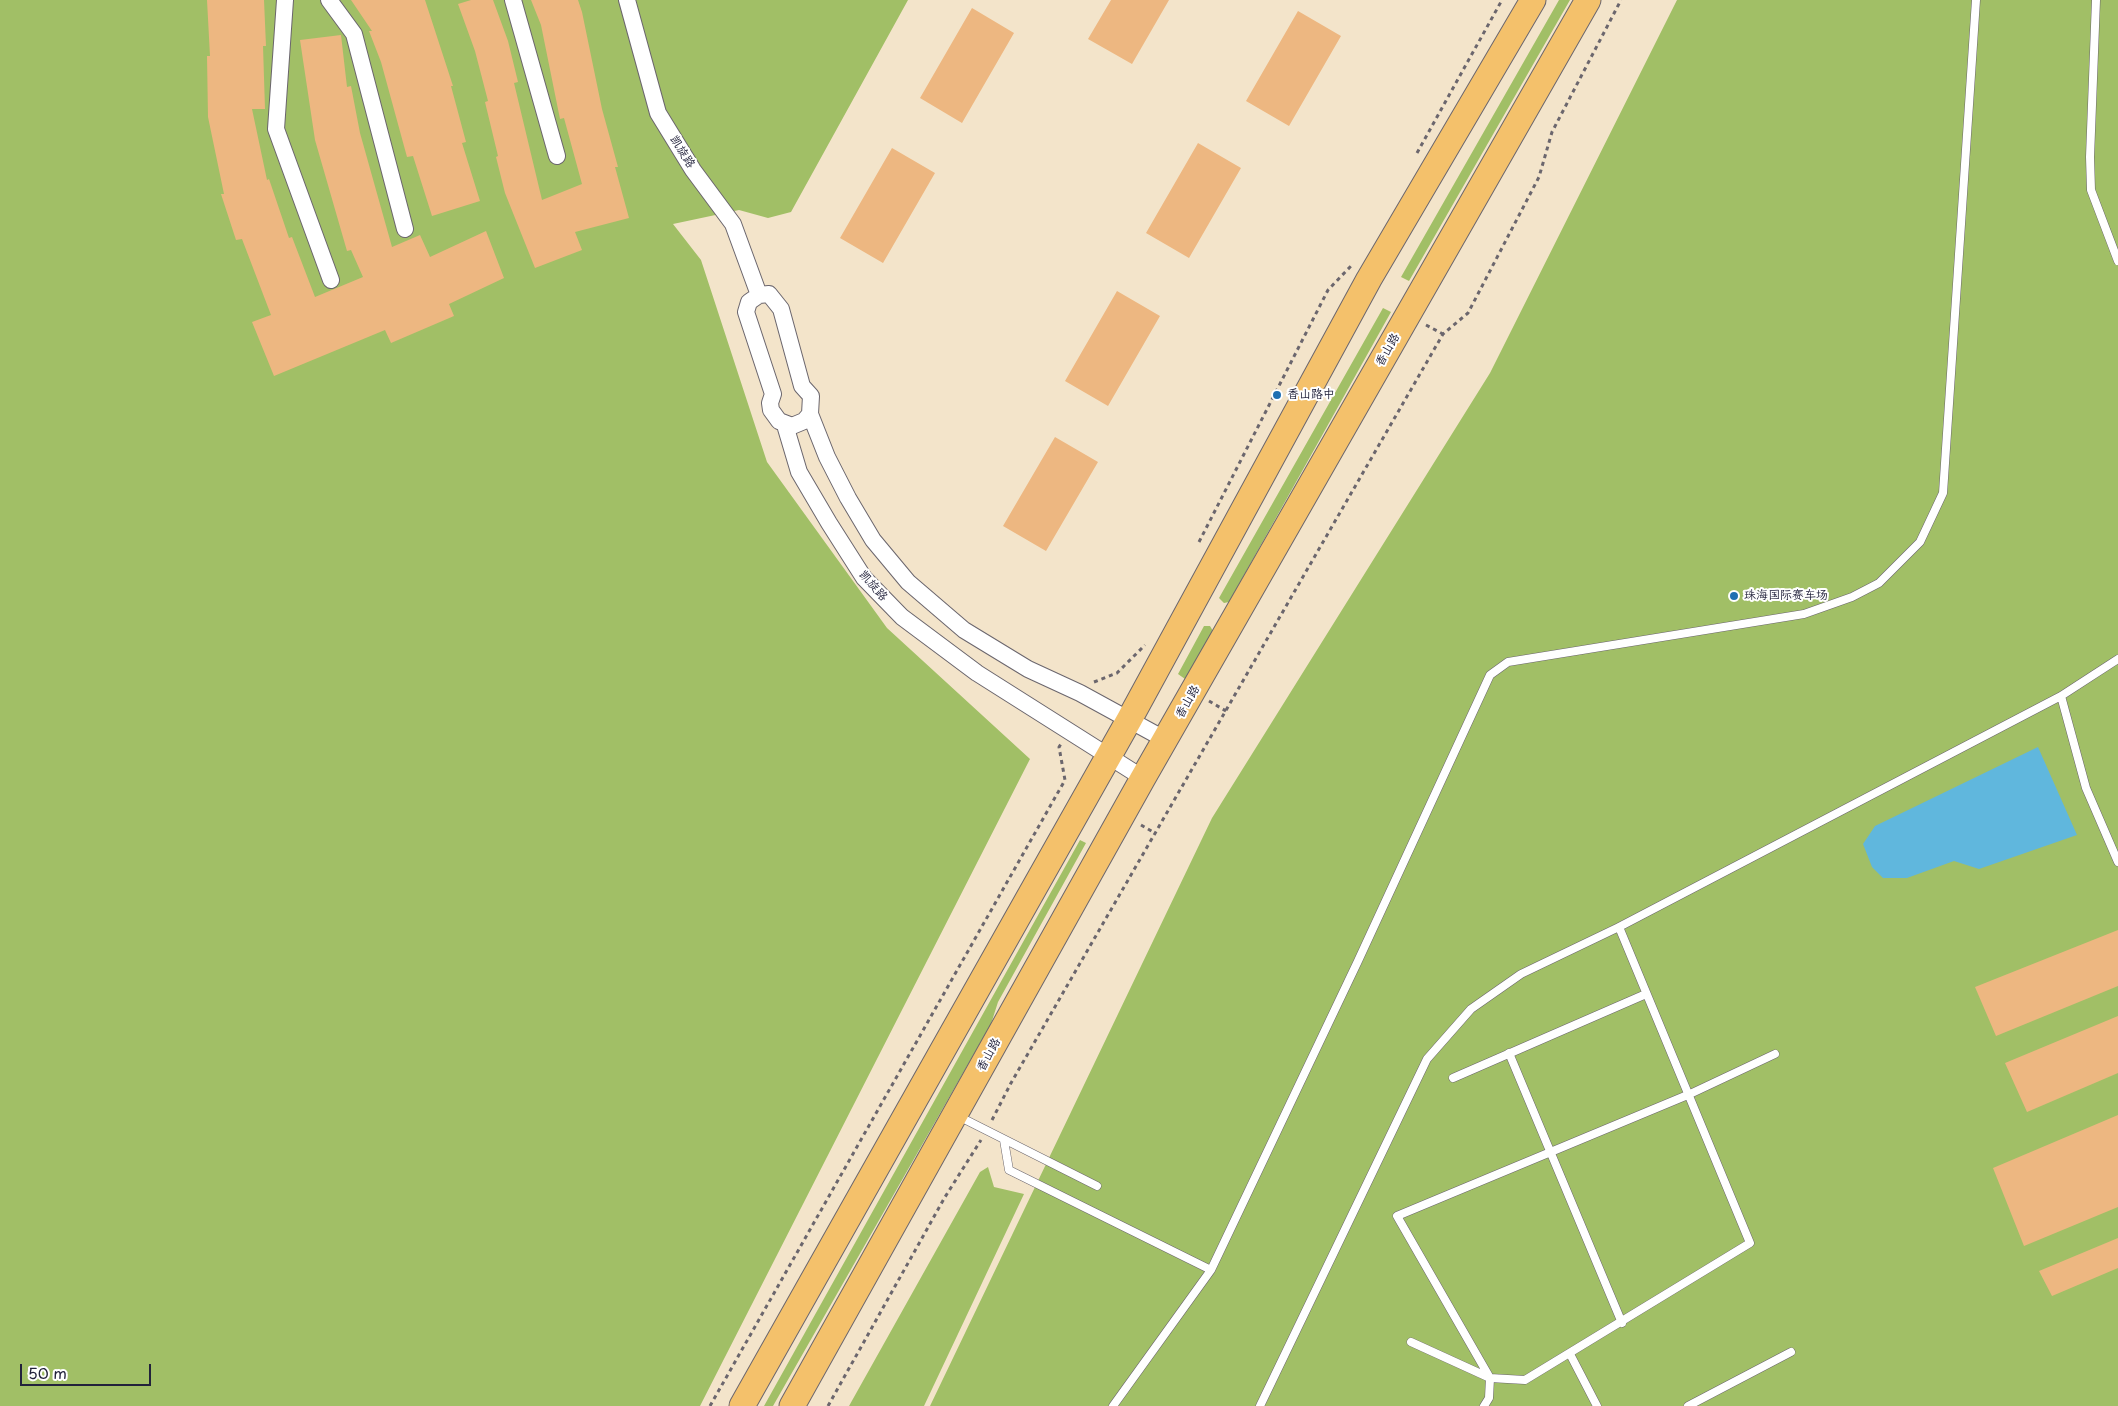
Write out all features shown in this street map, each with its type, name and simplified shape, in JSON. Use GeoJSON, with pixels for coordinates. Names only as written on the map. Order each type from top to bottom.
{"type":"FeatureCollection","features":[{"type":"Feature","properties":{"kind":"main road"},"geometry":{"type":"LineString","coordinates":[[742,1406],[1129,720],[1369,278],[1533,0]]}},
{"type":"Feature","properties":{"kind":"main road","name":"香山路"},"geometry":{"type":"LineString","coordinates":[[792,1406],[1143,778],[1588,0]]}},
{"type":"Feature","properties":{"kind":"street"},"geometry":{"type":"LineString","coordinates":[[285,0],[276,129],[331,280]]}},
{"type":"Feature","properties":{"kind":"street"},"geometry":{"type":"LineString","coordinates":[[329,0],[354,34],[405,229]]}},
{"type":"Feature","properties":{"kind":"street"},"geometry":{"type":"LineString","coordinates":[[513,0],[557,156]]}},
{"type":"Feature","properties":{"kind":"street","name":"凯旋路"},"geometry":{"type":"LineString","coordinates":[[627,0],[658,114],[693,170],[733,224],[759,295],[749,302],[746,312],[773,394],[770,403],[771,410],[774,416],[785,425],[799,472],[864,578],[902,617],[977,673],[1143,778]]}},
{"type":"Feature","properties":{"kind":"street"},"geometry":{"type":"LineString","coordinates":[[759,295],[769,294],[781,308],[802,386],[811,396],[810,414],[827,457],[848,498],[873,540],[908,582],[964,630],[1028,669],[1080,692],[1166,740]]}},
{"type":"Feature","properties":{"kind":"street"},"geometry":{"type":"LineString","coordinates":[[773,394],[781,386],[788,384],[802,386]]}},
{"type":"Feature","properties":{"kind":"street"},"geometry":{"type":"LineString","coordinates":[[785,425],[798,425],[810,414]]}},
{"type":"Feature","properties":{"kind":"lane"},"geometry":{"type":"LineString","coordinates":[[1113,1406],[1211,1270],[1358,961],[1490,675],[1508,662],[1804,614],[1852,597],[1879,583],[1920,542],[1943,493],[1976,0]]}},
{"type":"Feature","properties":{"kind":"lane"},"geometry":{"type":"LineString","coordinates":[[2096,0],[2090,157],[2091,190],[2118,261]]}},
{"type":"Feature","properties":{"kind":"lane"},"geometry":{"type":"LineString","coordinates":[[1260,1406],[1427,1059],[1471,1009],[1514,979],[2061,696],[2118,659]]}},
{"type":"Feature","properties":{"kind":"lane"},"geometry":{"type":"LineString","coordinates":[[2061,696],[2086,788],[2118,862]]}},
{"type":"Feature","properties":{"kind":"lane"},"geometry":{"type":"LineString","coordinates":[[1411,1342],[1490,1378],[1525,1380],[1622,1323],[1750,1243],[1619,926]]}},
{"type":"Feature","properties":{"kind":"lane"},"geometry":{"type":"LineString","coordinates":[[1453,1078],[1646,994]]}},
{"type":"Feature","properties":{"kind":"lane"},"geometry":{"type":"LineString","coordinates":[[1508,1053],[1622,1323]]}},
{"type":"Feature","properties":{"kind":"lane"},"geometry":{"type":"LineString","coordinates":[[1484,1406],[1489,1398],[1490,1378],[1397,1216],[1690,1094],[1776,1054]]}},
{"type":"Feature","properties":{"kind":"lane"},"geometry":{"type":"LineString","coordinates":[[956,1115],[1097,1186]]}},
{"type":"Feature","properties":{"kind":"lane"},"geometry":{"type":"LineString","coordinates":[[1004,1140],[1009,1170],[1211,1270]]}},
{"type":"Feature","properties":{"kind":"lane"},"geometry":{"type":"LineString","coordinates":[[1688,1406],[1791,1352]]}},
{"type":"Feature","properties":{"kind":"lane"},"geometry":{"type":"LineString","coordinates":[[1570,1354],[1597,1406]]}},
{"type":"Feature","properties":{"kind":"path"},"geometry":{"type":"LineString","coordinates":[[1415,156],[1502,0]]}},
{"type":"Feature","properties":{"kind":"path"},"geometry":{"type":"LineString","coordinates":[[1011,1083],[1443,334],[1468,313],[1539,177],[1552,132],[1621,0]]}},
{"type":"Feature","properties":{"kind":"path"},"geometry":{"type":"LineString","coordinates":[[1199,543],[1328,290],[1358,259]]}},
{"type":"Feature","properties":{"kind":"path"},"geometry":{"type":"LineString","coordinates":[[1090,684],[1117,673],[1150,639]]}},
{"type":"Feature","properties":{"kind":"path"},"geometry":{"type":"LineString","coordinates":[[710,1406],[1065,780],[1059,747]]}},
{"type":"Feature","properties":{"kind":"path"},"geometry":{"type":"LineString","coordinates":[[828,1406],[945,1197]]}},
{"type":"Feature","properties":{"kind":"green space"},"geometry":{"type":"Polygon","coordinates":[[[0,0],[908,0],[791,212],[768,218],[739,210],[673,224],[701,260],[767,462],[887,628],[1030,759],[700,1406],[0,1406],[0,0]]]}},
{"type":"Feature","properties":{"kind":"green space"},"geometry":{"type":"Polygon","coordinates":[[[1559,0],[1570,0],[1409,281],[1401,277],[1559,0]]]}},
{"type":"Feature","properties":{"kind":"green space","name":"珠海国际赛车场"},"geometry":{"type":"Polygon","coordinates":[[[1677,0],[2118,0],[2118,1406],[930,1406],[1212,818],[1490,373],[1677,0]]]}},
{"type":"Feature","properties":{"kind":"green space"},"geometry":{"type":"Polygon","coordinates":[[[1383,308],[1391,312],[1229,602],[1224,603],[1219,598],[1383,308]]]}},
{"type":"Feature","properties":{"kind":"green space"},"geometry":{"type":"Polygon","coordinates":[[[1204,626],[1210,626],[1213,631],[1185,679],[1178,674],[1204,626]]]}},
{"type":"Feature","properties":{"kind":"green space"},"geometry":{"type":"Polygon","coordinates":[[[1080,840],[1086,843],[998,1002],[991,1024],[773,1406],[764,1406],[1080,840]]]}},
{"type":"Feature","properties":{"kind":"green space"},"geometry":{"type":"Polygon","coordinates":[[[988,1167],[994,1187],[1024,1194],[924,1406],[849,1406],[980,1172],[988,1167]]]}},
{"type":"Feature","properties":{"kind":"water"},"geometry":{"type":"Polygon","coordinates":[[[2038,747],[2077,835],[1979,869],[1954,861],[1907,878],[1883,878],[1872,867],[1863,844],[1875,826],[2038,747]]]}},
{"type":"Feature","properties":{"kind":"building"},"geometry":{"type":"Polygon","coordinates":[[[207,0],[264,0],[266,46],[263,46],[265,109],[252,109],[267,180],[269,179],[289,238],[292,237],[315,297],[363,277],[351,250],[347,251],[315,140],[300,40],[341,35],[347,87],[351,86],[360,133],[392,247],[420,235],[430,257],[486,231],[504,278],[449,304],[454,316],[391,343],[385,330],[274,376],[252,322],[271,315],[242,239],[236,240],[221,194],[224,194],[208,117],[207,56],[210,56],[207,0]]]}},
{"type":"Feature","properties":{"kind":"building"},"geometry":{"type":"Polygon","coordinates":[[[351,0],[425,0],[453,86],[451,86],[466,142],[462,143],[480,201],[432,216],[413,156],[407,157],[381,62],[369,31],[372,31],[351,0]]]}},
{"type":"Feature","properties":{"kind":"building"},"geometry":{"type":"Polygon","coordinates":[[[471,0],[493,0],[508,41],[518,82],[514,83],[542,200],[582,184],[564,118],[560,119],[541,25],[531,0],[578,0],[582,12],[602,109],[618,167],[615,167],[629,218],[575,232],[582,250],[535,268],[505,193],[485,102],[488,101],[475,51],[458,4],[471,0]]]}},
{"type":"Feature","properties":{"kind":"building"},"geometry":{"type":"Polygon","coordinates":[[[1111,0],[1169,0],[1132,64],[1088,39],[1111,0]]]}},
{"type":"Feature","properties":{"kind":"building"},"geometry":{"type":"Polygon","coordinates":[[[972,8],[1014,33],[962,123],[920,98],[972,8]]]}},
{"type":"Feature","properties":{"kind":"building"},"geometry":{"type":"Polygon","coordinates":[[[1298,11],[1341,36],[1289,126],[1246,101],[1298,11]]]}},
{"type":"Feature","properties":{"kind":"building"},"geometry":{"type":"Polygon","coordinates":[[[1198,143],[1241,168],[1189,258],[1146,233],[1198,143]]]}},
{"type":"Feature","properties":{"kind":"building"},"geometry":{"type":"Polygon","coordinates":[[[892,148],[935,173],[883,263],[840,238],[892,148]]]}},
{"type":"Feature","properties":{"kind":"building"},"geometry":{"type":"Polygon","coordinates":[[[1117,291],[1160,316],[1108,406],[1065,381],[1117,291]]]}},
{"type":"Feature","properties":{"kind":"building"},"geometry":{"type":"Polygon","coordinates":[[[1055,437],[1098,462],[1046,551],[1003,526],[1055,437]]]}},
{"type":"Feature","properties":{"kind":"building"},"geometry":{"type":"Polygon","coordinates":[[[2118,930],[2118,986],[1996,1036],[1975,987],[2118,930]]]}},
{"type":"Feature","properties":{"kind":"building"},"geometry":{"type":"Polygon","coordinates":[[[2118,1016],[2118,1073],[2027,1112],[2005,1063],[2118,1016]]]}},
{"type":"Feature","properties":{"kind":"building"},"geometry":{"type":"Polygon","coordinates":[[[2118,1115],[2118,1207],[2024,1246],[1993,1168],[2118,1115]]]}},
{"type":"Feature","properties":{"kind":"building"},"geometry":{"type":"Polygon","coordinates":[[[2118,1238],[2118,1268],[2052,1296],[2039,1271],[2118,1238]]]}},
{"type":"Feature","properties":{"kind":"place","name":"香山路中"},"geometry":{"type":"Point","coordinates":[1277,395]}},
{"type":"Feature","properties":{"kind":"place","name":"珠海国际赛车场"},"geometry":{"type":"Point","coordinates":[1734,596]}}]}
